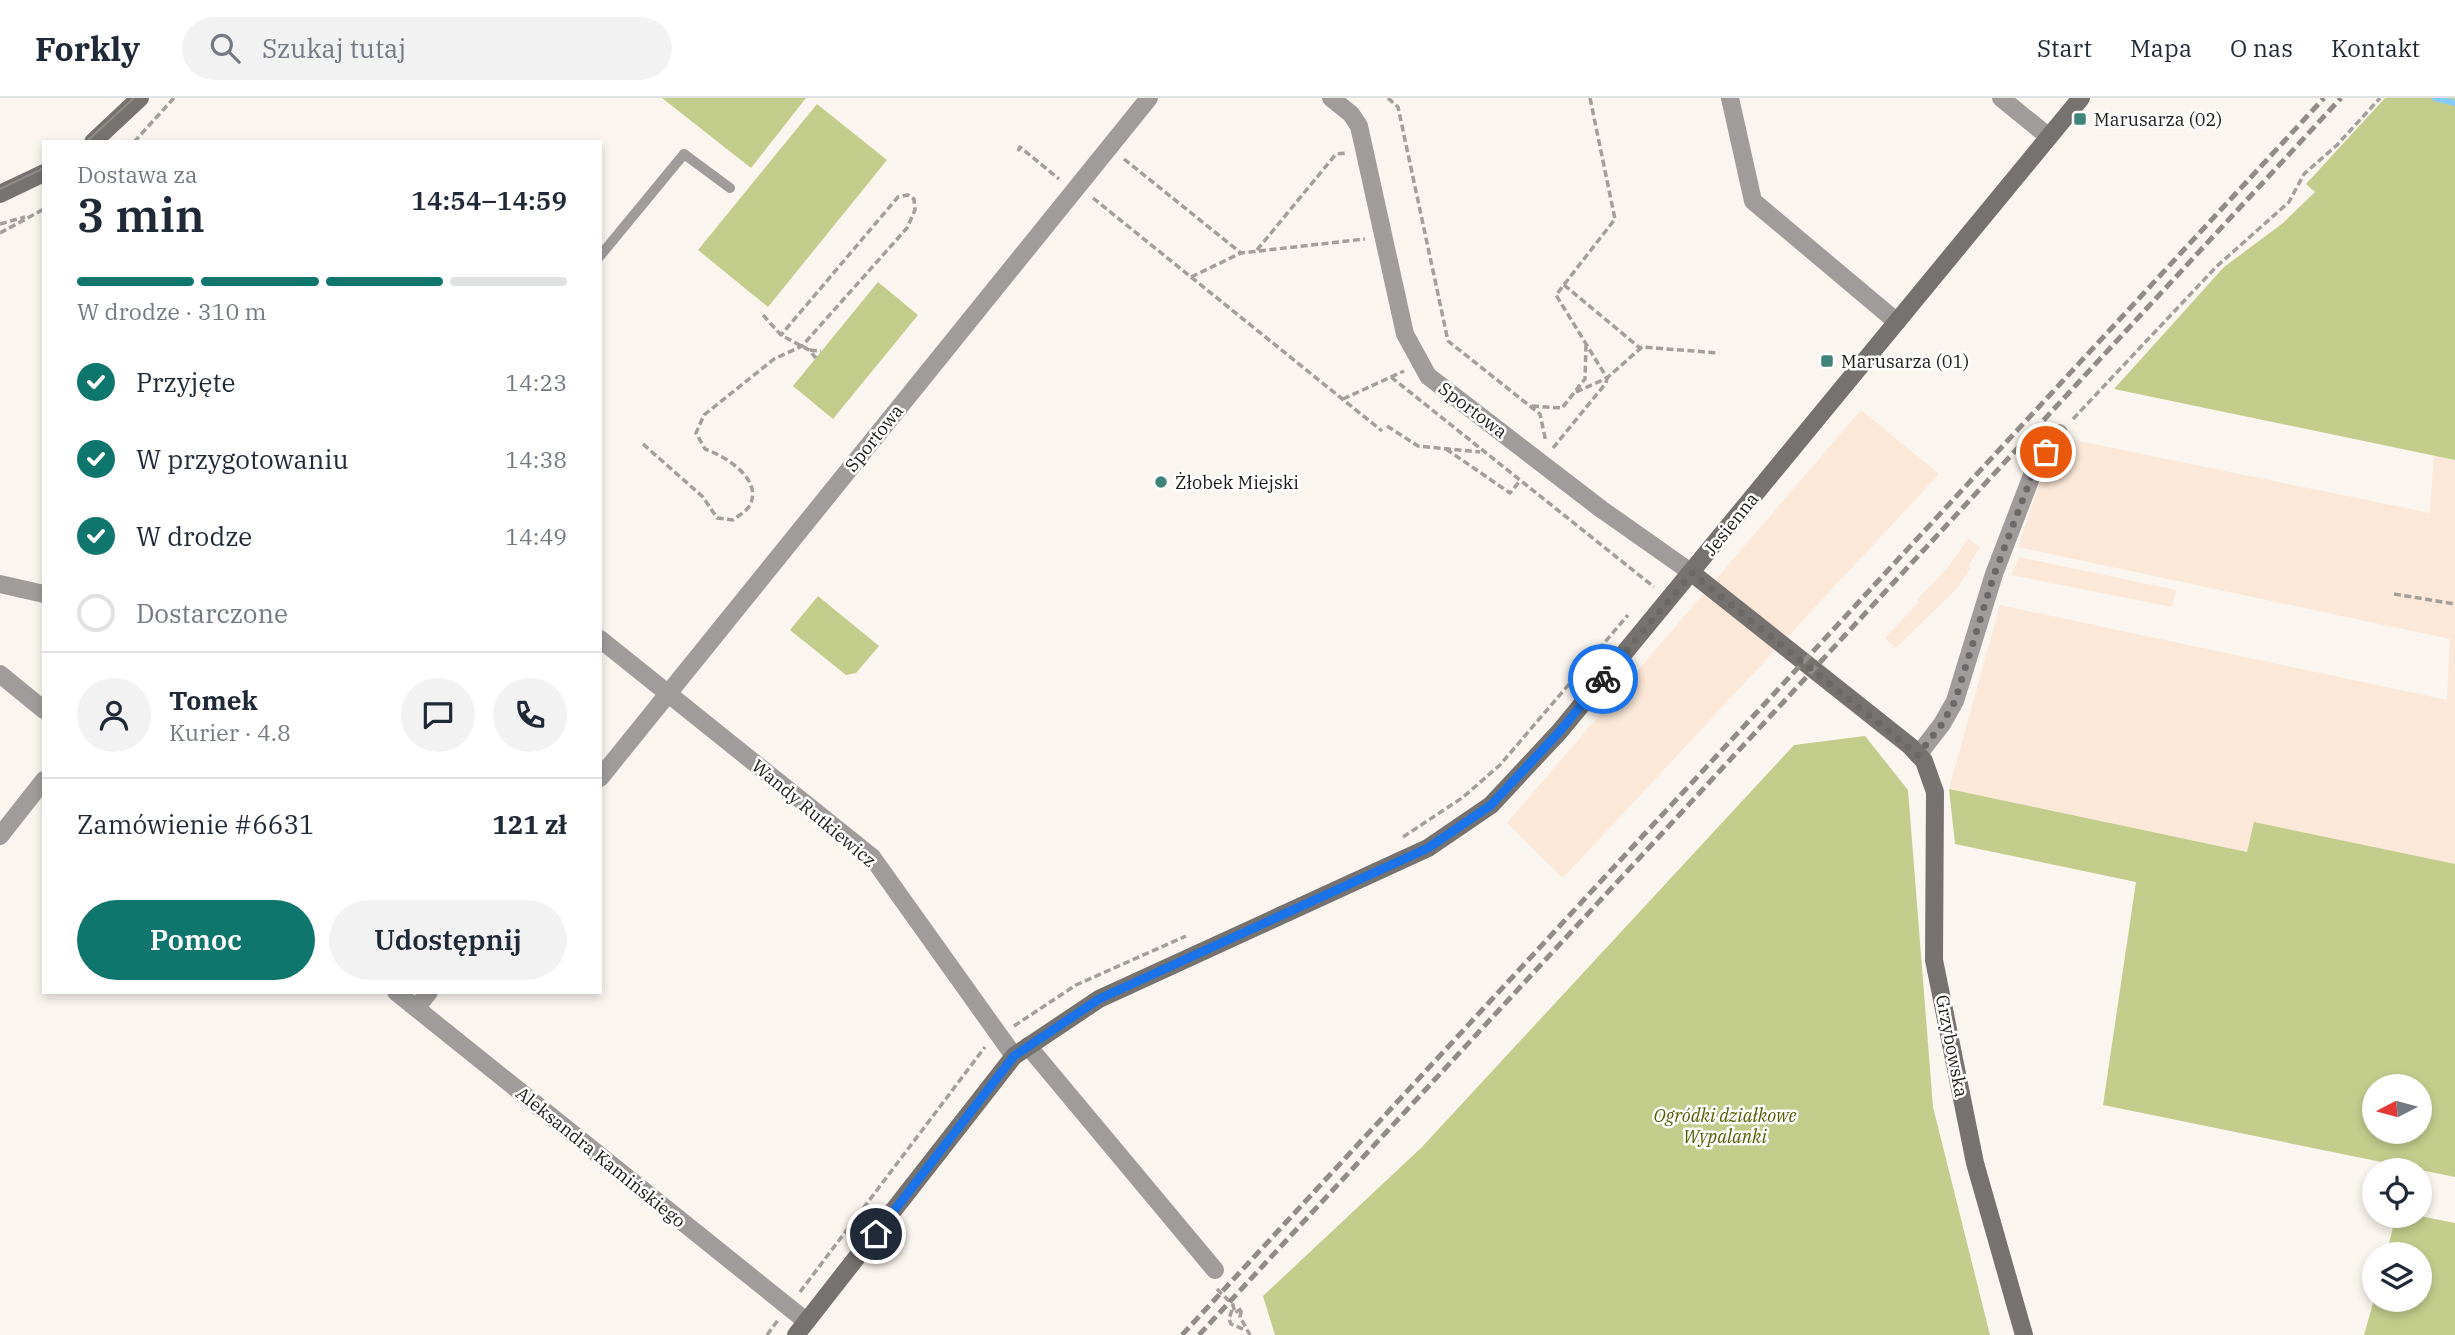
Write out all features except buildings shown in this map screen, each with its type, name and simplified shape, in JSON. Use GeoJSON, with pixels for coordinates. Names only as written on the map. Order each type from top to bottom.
{"type":"FeatureCollection","features":[{"type":"Feature","properties":{"kind":"street"},"geometry":{"type":"LineString","coordinates":[[95,140],[140,98]]}},
{"type":"Feature","properties":{"kind":"street","name":"Sportowa"},"geometry":{"type":"LineString","coordinates":[[602,776],[1149,98]]}},
{"type":"Feature","properties":{"kind":"street","name":"Sportowa"},"geometry":{"type":"LineString","coordinates":[[1332,98],[1351,114],[1359,126],[1405,334],[1428,376],[1601,509],[1692,573]]}},
{"type":"Feature","properties":{"kind":"street"},"geometry":{"type":"LineString","coordinates":[[1730,98],[1753,201],[1897,322]]}},
{"type":"Feature","properties":{"kind":"street"},"geometry":{"type":"LineString","coordinates":[[2001,98],[2049,136]]}},
{"type":"Feature","properties":{"kind":"street","name":"Jesienna"},"geometry":{"type":"LineString","coordinates":[[801,1328],[1021,1051],[1099,999],[1428,848],[1491,805],[1560,731],[1692,573],[2081,98]]}},
{"type":"Feature","properties":{"kind":"street"},"geometry":{"type":"LineString","coordinates":[[0,194],[42,174]]}},
{"type":"Feature","properties":{"kind":"street"},"geometry":{"type":"LineString","coordinates":[[1918,755],[1942,724],[1955,701],[1994,575],[2034,470],[2059,433]]}},
{"type":"Feature","properties":{"kind":"street","name":"Grzybowska"},"geometry":{"type":"LineString","coordinates":[[1692,573],[1918,755],[1929,772],[1935,792],[1934,960],[1975,1163],[2024,1335]]}},
{"type":"Feature","properties":{"kind":"street"},"geometry":{"type":"LineString","coordinates":[[0,584],[42,594]]}},
{"type":"Feature","properties":{"kind":"street","name":"Wandy Rutkiewicz"},"geometry":{"type":"LineString","coordinates":[[602,641],[872,857],[1021,1051],[1217,1278]]}},
{"type":"Feature","properties":{"kind":"street"},"geometry":{"type":"LineString","coordinates":[[0,674],[42,707]]}},
{"type":"Feature","properties":{"kind":"street"},"geometry":{"type":"LineString","coordinates":[[0,836],[42,783]]}},
{"type":"Feature","properties":{"kind":"street","name":"Aleksandra Kamińskiego"},"geometry":{"type":"LineString","coordinates":[[398,994],[801,1328]]}},
{"type":"Feature","properties":{"kind":"street"},"geometry":{"type":"LineString","coordinates":[[416,1008],[427,994]]}},
{"type":"Feature","properties":{"kind":"lane"},"geometry":{"type":"LineString","coordinates":[[602,254],[684,154],[730,188]]}},
{"type":"Feature","properties":{"kind":"path"},"geometry":{"type":"LineString","coordinates":[[136,140],[174,98]]}},
{"type":"Feature","properties":{"kind":"path"},"geometry":{"type":"LineString","coordinates":[[1388,98],[1398,107],[1448,341],[1540,414],[1549,454],[1606,383],[1607,378],[1556,295],[1615,219],[1590,98]]}},
{"type":"Feature","properties":{"kind":"path"},"geometry":{"type":"LineString","coordinates":[[2059,433],[2216,267],[2289,202],[2304,174],[2337,145],[2380,98]]}},
{"type":"Feature","properties":{"kind":"path"},"geometry":{"type":"LineString","coordinates":[[1018,151],[1020,147],[1059,179]]}},
{"type":"Feature","properties":{"kind":"path"},"geometry":{"type":"LineString","coordinates":[[1109,147],[1241,253]]}},
{"type":"Feature","properties":{"kind":"path"},"geometry":{"type":"LineString","coordinates":[[1255,251],[1336,155],[1363,150]]}},
{"type":"Feature","properties":{"kind":"path"},"geometry":{"type":"LineString","coordinates":[[1088,194],[1382,431]]}},
{"type":"Feature","properties":{"kind":"path"},"geometry":{"type":"LineString","coordinates":[[643,444],[703,497],[717,518],[733,520],[750,507],[753,491],[745,476],[722,455],[705,449],[695,433],[704,415],[774,359],[803,346],[907,228],[915,210],[914,200],[908,195],[898,197],[781,335]]}},
{"type":"Feature","properties":{"kind":"path"},"geometry":{"type":"LineString","coordinates":[[0,224],[42,210]]}},
{"type":"Feature","properties":{"kind":"path"},"geometry":{"type":"LineString","coordinates":[[0,233],[30,215]]}},
{"type":"Feature","properties":{"kind":"path"},"geometry":{"type":"LineString","coordinates":[[1191,277],[1241,253],[1382,237]]}},
{"type":"Feature","properties":{"kind":"path"},"geometry":{"type":"LineString","coordinates":[[1564,285],[1640,348],[1718,353]]}},
{"type":"Feature","properties":{"kind":"path"},"geometry":{"type":"LineString","coordinates":[[763,315],[781,335],[809,349],[821,351]]}},
{"type":"Feature","properties":{"kind":"path"},"geometry":{"type":"LineString","coordinates":[[1530,406],[1562,408],[1585,379],[1586,344]]}},
{"type":"Feature","properties":{"kind":"path"},"geometry":{"type":"LineString","coordinates":[[1574,393],[1607,378],[1640,348]]}},
{"type":"Feature","properties":{"kind":"path"},"geometry":{"type":"LineString","coordinates":[[809,349],[816,358]]}},
{"type":"Feature","properties":{"kind":"path"},"geometry":{"type":"LineString","coordinates":[[1343,399],[1421,363]]}},
{"type":"Feature","properties":{"kind":"path"},"geometry":{"type":"LineString","coordinates":[[1391,377],[1519,482],[1669,599]]}},
{"type":"Feature","properties":{"kind":"path"},"geometry":{"type":"LineString","coordinates":[[1387,426],[1418,446],[1482,452]]}},
{"type":"Feature","properties":{"kind":"path"},"geometry":{"type":"LineString","coordinates":[[1446,449],[1510,493],[1519,482]]}},
{"type":"Feature","properties":{"kind":"path"},"geometry":{"type":"LineString","coordinates":[[1645,596],[1658,580]]}},
{"type":"Feature","properties":{"kind":"path"},"geometry":{"type":"LineString","coordinates":[[2394,594],[2455,604]]}},
{"type":"Feature","properties":{"kind":"path"},"geometry":{"type":"LineString","coordinates":[[1391,843],[1462,799],[1500,765],[1629,614]]}},
{"type":"Feature","properties":{"kind":"path"},"geometry":{"type":"LineString","coordinates":[[1010,1028],[1076,985],[1188,935]]}},
{"type":"Feature","properties":{"kind":"path"},"geometry":{"type":"LineString","coordinates":[[796,1296],[990,1041]]}},
{"type":"Feature","properties":{"kind":"path"},"geometry":{"type":"LineString","coordinates":[[1217,1278],[1216,1288],[1233,1305],[1229,1319],[1231,1324],[1250,1335]]}},
{"type":"Feature","properties":{"kind":"path"},"geometry":{"type":"LineString","coordinates":[[1232,1310],[1235,1313],[1242,1308],[1240,1318],[1245,1330]]}},
{"type":"Feature","properties":{"kind":"path"},"geometry":{"type":"LineString","coordinates":[[766,1335],[783,1314]]}},
{"type":"Feature","properties":{"kind":"shaded area"},"geometry":{"type":"Polygon","coordinates":[[[1861,410],[1939,474],[1563,878],[1507,823],[1861,410]]]}},
{"type":"Feature","properties":{"kind":"shaded area"},"geometry":{"type":"Polygon","coordinates":[[[2069,439],[2430,513],[2434,455],[2455,460],[2455,864],[2254,823],[2247,852],[1949,789],[2000,605],[2447,700],[2450,639],[2018,547],[2043,473],[2069,439]]]}},
{"type":"Feature","properties":{"kind":"shaded area"},"geometry":{"type":"Polygon","coordinates":[[[1968,539],[1980,547],[1969,565],[1971,568],[1958,587],[1896,648],[1885,638],[1919,602],[1917,600],[1949,566],[1968,539]]]}},
{"type":"Feature","properties":{"kind":"shaded area"},"geometry":{"type":"Polygon","coordinates":[[[2019,557],[2176,590],[2172,607],[2011,575],[2019,557]]]}},
{"type":"Feature","properties":{"kind":"green space"},"geometry":{"type":"Polygon","coordinates":[[[662,98],[806,98],[751,168],[662,98]]]}},
{"type":"Feature","properties":{"kind":"green space"},"geometry":{"type":"Polygon","coordinates":[[[2385,98],[2455,98],[2455,460],[2114,389],[2224,267],[2283,223],[2315,192],[2306,184],[2385,98]]]}},
{"type":"Feature","properties":{"kind":"green space"},"geometry":{"type":"Polygon","coordinates":[[[817,104],[887,160],[768,307],[698,250],[817,104]]]}},
{"type":"Feature","properties":{"kind":"green space"},"geometry":{"type":"Polygon","coordinates":[[[878,282],[918,315],[833,419],[793,386],[878,282]]]}},
{"type":"Feature","properties":{"kind":"green space"},"geometry":{"type":"Polygon","coordinates":[[[818,596],[879,646],[856,673],[846,675],[790,630],[818,596]]]}},
{"type":"Feature","properties":{"kind":"green space","name":"Ogródki działkowe Wypalanki"},"geometry":{"type":"Polygon","coordinates":[[[1865,736],[1908,790],[1933,1107],[1990,1335],[1275,1335],[1263,1296],[1422,1147],[1794,745],[1865,736]]]}},
{"type":"Feature","properties":{"kind":"green space"},"geometry":{"type":"Polygon","coordinates":[[[1949,789],[2247,852],[2254,822],[2455,864],[2455,1177],[2432,1172],[2432,1158],[2362,1158],[2103,1105],[2136,882],[1955,844],[1949,789]]]}},
{"type":"Feature","properties":{"kind":"green space"},"geometry":{"type":"Polygon","coordinates":[[[2432,1218],[2455,1223],[2455,1335],[2364,1335],[2370,1312],[2432,1312],[2432,1242],[2389,1242],[2393,1228],[2432,1228],[2432,1218]]]}},
{"type":"Feature","properties":{"kind":"waterway"},"geometry":{"type":"LineString","coordinates":[[2435,98],[2455,103]]}},
{"type":"Feature","properties":{"kind":"tram line"},"geometry":{"type":"LineString","coordinates":[[88,140],[134,98]]}},
{"type":"Feature","properties":{"kind":"tram line"},"geometry":{"type":"LineString","coordinates":[[0,189],[42,169]]}},
{"type":"Feature","properties":{"kind":"railway"},"geometry":{"type":"LineString","coordinates":[[1182,1335],[2324,98]]}},
{"type":"Feature","properties":{"kind":"railway"},"geometry":{"type":"LineString","coordinates":[[1199,1335],[2341,98]]}},
{"type":"Feature","properties":{"kind":"way so far"},"geometry":{"type":"LineString","coordinates":[[1603,679],[1692,573],[1918,755],[1942,724],[1955,701],[1994,575],[2034,470],[2046,452]]}},
{"type":"Feature","properties":{"kind":"place","name":"Marusarza (02)"},"geometry":{"type":"Point","coordinates":[2080,119]}},
{"type":"Feature","properties":{"kind":"place","name":"Marusarza (01)"},"geometry":{"type":"Point","coordinates":[1827,361]}},
{"type":"Feature","properties":{"kind":"place","name":"Żłobek Miejski"},"geometry":{"type":"Point","coordinates":[1161,482]}},
{"type":"Feature","properties":{"kind":"route"},"geometry":{"type":"LineString","coordinates":[[876,1234],[1014,1056],[1099,999],[1428,848],[1491,805],[1560,731],[1603,679]]}}]}
